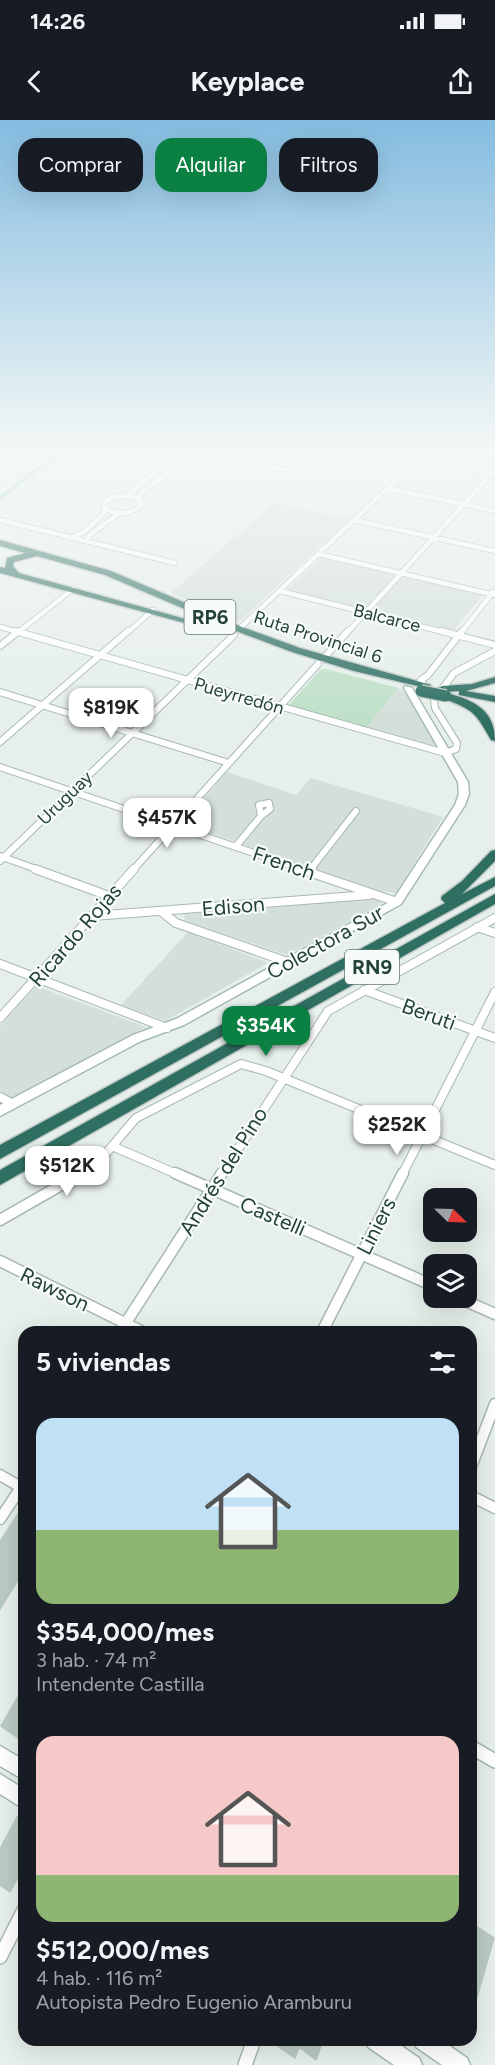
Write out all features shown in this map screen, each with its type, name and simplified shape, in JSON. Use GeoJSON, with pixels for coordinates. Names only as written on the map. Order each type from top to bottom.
{"type":"FeatureCollection","features":[{"type":"Feature","properties":{"kind":"highway","name":"Ruta Provincial 6"},"geometry":{"type":"LineString","coordinates":[[0,543],[108,573],[237,632]]}},
{"type":"Feature","properties":{"kind":"highway"},"geometry":{"type":"LineString","coordinates":[[16,574],[8,564],[14,558],[26,554],[47,555]]}},
{"type":"Feature","properties":{"kind":"highway","name":"Ruta Provincial 6"},"geometry":{"type":"LineString","coordinates":[[0,570],[237,632],[408,688],[423,687]]}},
{"type":"Feature","properties":{"kind":"highway"},"geometry":{"type":"LineString","coordinates":[[84,592],[107,588],[112,581],[108,573]]}},
{"type":"Feature","properties":{"kind":"highway","name":"Ruta Provincial 6"},"geometry":{"type":"LineString","coordinates":[[321,661],[495,705]]}},
{"type":"Feature","properties":{"kind":"highway"},"geometry":{"type":"LineString","coordinates":[[451,693],[495,680]]}},
{"type":"Feature","properties":{"kind":"highway","name":"Ruta Provincial 6"},"geometry":{"type":"LineString","coordinates":[[451,693],[495,699]]}},
{"type":"Feature","properties":{"kind":"highway"},"geometry":{"type":"LineString","coordinates":[[451,693],[483,714],[495,738]]}},
{"type":"Feature","properties":{"kind":"highway"},"geometry":{"type":"LineString","coordinates":[[360,956],[455,893],[495,854]]}},
{"type":"Feature","properties":{"kind":"highway","name":"RN9"},"geometry":{"type":"LineString","coordinates":[[0,1153],[495,881]]}},
{"type":"Feature","properties":{"kind":"highway","name":"RN9"},"geometry":{"type":"LineString","coordinates":[[0,1178],[495,898]]}},
{"type":"Feature","properties":{"kind":"highway"},"geometry":{"type":"LineString","coordinates":[[0,1183],[42,1153]]}},
{"type":"Feature","properties":{"kind":"street"},"geometry":{"type":"LineString","coordinates":[[76,538],[175,563]]}},
{"type":"Feature","properties":{"kind":"street"},"geometry":{"type":"LineString","coordinates":[[87,541],[91,538]]}},
{"type":"Feature","properties":{"kind":"street","name":"Uruguay"},"geometry":{"type":"LineString","coordinates":[[1,858],[335,538]]}},
{"type":"Feature","properties":{"kind":"street","name":"Ricardo Rojas"},"geometry":{"type":"LineString","coordinates":[[0,1018],[172,824],[433,538]]}},
{"type":"Feature","properties":{"kind":"street"},"geometry":{"type":"LineString","coordinates":[[437,538],[495,551]]}},
{"type":"Feature","properties":{"kind":"street"},"geometry":{"type":"LineString","coordinates":[[318,554],[494,593],[457,636],[428,675],[421,680],[423,687]]}},
{"type":"Feature","properties":{"kind":"street"},"geometry":{"type":"LineString","coordinates":[[0,646],[73,589]]}},
{"type":"Feature","properties":{"kind":"street","name":"Balcarce"},"geometry":{"type":"LineString","coordinates":[[280,591],[495,645]]}},
{"type":"Feature","properties":{"kind":"street"},"geometry":{"type":"LineString","coordinates":[[0,742],[153,610]]}},
{"type":"Feature","properties":{"kind":"street","name":"Pueyrredón"},"geometry":{"type":"LineString","coordinates":[[0,627],[278,708],[445,753]]}},
{"type":"Feature","properties":{"kind":"street"},"geometry":{"type":"LineString","coordinates":[[445,753],[456,749],[457,743],[435,708],[434,700],[446,679],[454,671],[495,651]]}},
{"type":"Feature","properties":{"kind":"street","name":"Colectora Sur"},"geometry":{"type":"LineString","coordinates":[[0,1111],[137,1038],[168,1028],[397,902],[460,805],[464,794],[463,782],[408,688]]}},
{"type":"Feature","properties":{"kind":"street"},"geometry":{"type":"LineString","coordinates":[[0,692],[229,763]]}},
{"type":"Feature","properties":{"kind":"street","name":"French"},"geometry":{"type":"LineString","coordinates":[[0,767],[397,902]]}},
{"type":"Feature","properties":{"kind":"street"},"geometry":{"type":"LineString","coordinates":[[310,871],[356,811]]}},
{"type":"Feature","properties":{"kind":"street"},"geometry":{"type":"LineString","coordinates":[[236,846],[261,816]]}},
{"type":"Feature","properties":{"kind":"street"},"geometry":{"type":"LineString","coordinates":[[1,858],[108,896]]}},
{"type":"Feature","properties":{"kind":"street","name":"Edison"},"geometry":{"type":"LineString","coordinates":[[92,916],[374,894]]}},
{"type":"Feature","properties":{"kind":"street"},"geometry":{"type":"LineString","coordinates":[[162,912],[176,923],[288,962]]}},
{"type":"Feature","properties":{"kind":"street"},"geometry":{"type":"LineString","coordinates":[[364,990],[495,918]]}},
{"type":"Feature","properties":{"kind":"street"},"geometry":{"type":"LineString","coordinates":[[477,927],[495,933]]}},
{"type":"Feature","properties":{"kind":"street"},"geometry":{"type":"LineString","coordinates":[[0,964],[168,1028]]}},
{"type":"Feature","properties":{"kind":"street","name":"Andrés del Pino"},"geometry":{"type":"LineString","coordinates":[[124,1326],[283,1077],[328,1011],[364,990]]}},
{"type":"Feature","properties":{"kind":"street","name":"Beruti"},"geometry":{"type":"LineString","coordinates":[[364,990],[495,1038]]}},
{"type":"Feature","properties":{"kind":"street","name":"Liniers"},"geometry":{"type":"LineString","coordinates":[[325,1326],[495,992]]}},
{"type":"Feature","properties":{"kind":"street"},"geometry":{"type":"LineString","coordinates":[[0,1220],[73,1178],[103,1156],[124,1127],[136,1118],[228,1068],[241,1064],[283,1077],[495,1165]]}},
{"type":"Feature","properties":{"kind":"street"},"geometry":{"type":"LineString","coordinates":[[0,1097],[13,1104]]}},
{"type":"Feature","properties":{"kind":"street","name":"Castelli"},"geometry":{"type":"LineString","coordinates":[[112,1146],[423,1281]]}},
{"type":"Feature","properties":{"kind":"street","name":"Rawson"},"geometry":{"type":"LineString","coordinates":[[0,1261],[119,1326]]}},
{"type":"Feature","properties":{"kind":"street"},"geometry":{"type":"LineString","coordinates":[[477,1306],[495,1314]]}},
{"type":"Feature","properties":{"kind":"street"},"geometry":{"type":"LineString","coordinates":[[477,1451],[495,1404]]}},
{"type":"Feature","properties":{"kind":"street"},"geometry":{"type":"LineString","coordinates":[[0,1475],[18,1484]]}},
{"type":"Feature","properties":{"kind":"street"},"geometry":{"type":"LineString","coordinates":[[0,1519],[18,1494]]}},
{"type":"Feature","properties":{"kind":"street"},"geometry":{"type":"LineString","coordinates":[[477,1499],[495,1509]]}},
{"type":"Feature","properties":{"kind":"street"},"geometry":{"type":"LineString","coordinates":[[477,1750],[495,1761]]}},
{"type":"Feature","properties":{"kind":"street"},"geometry":{"type":"LineString","coordinates":[[0,1755],[18,1767]]}},
{"type":"Feature","properties":{"kind":"street"},"geometry":{"type":"LineString","coordinates":[[0,1783],[18,1796]]}},
{"type":"Feature","properties":{"kind":"street"},"geometry":{"type":"LineString","coordinates":[[0,1957],[18,1922]]}},
{"type":"Feature","properties":{"kind":"street"},"geometry":{"type":"LineString","coordinates":[[244,2065],[252,2046]]}},
{"type":"Feature","properties":{"kind":"street"},"geometry":{"type":"LineString","coordinates":[[384,2046],[412,2065]]}},
{"type":"Feature","properties":{"kind":"street"},"geometry":{"type":"LineString","coordinates":[[432,2046],[460,2065]]}},
{"type":"Feature","properties":{"kind":"shaded area"},"geometry":{"type":"Polygon","coordinates":[[[234,538],[329,538],[239,622],[171,593],[234,538]]]}},
{"type":"Feature","properties":{"kind":"shaded area"},"geometry":{"type":"Polygon","coordinates":[[[321,558],[483,595],[453,631],[287,590],[321,558]]]}},
{"type":"Feature","properties":{"kind":"shaded area"},"geometry":{"type":"Polygon","coordinates":[[[398,688],[406,694],[435,745],[432,747],[366,728],[398,688]]]}},
{"type":"Feature","properties":{"kind":"shaded area"},"geometry":{"type":"Polygon","coordinates":[[[227,772],[296,795],[311,778],[443,817],[396,893],[373,890],[182,823],[227,772]]]}},
{"type":"Feature","properties":{"kind":"shaded area"},"geometry":{"type":"Polygon","coordinates":[[[372,899],[382,902],[287,955],[185,921],[184,914],[372,899]]]}},
{"type":"Feature","properties":{"kind":"shaded area"},"geometry":{"type":"Polygon","coordinates":[[[188,932],[268,963],[165,1021],[121,1005],[188,932]]]}},
{"type":"Feature","properties":{"kind":"shaded area"},"geometry":{"type":"Polygon","coordinates":[[[36,986],[146,1027],[0,1103],[0,1026],[36,986]]]}},
{"type":"Feature","properties":{"kind":"green space"},"geometry":{"type":"Polygon","coordinates":[[[326,669],[398,688],[366,728],[288,706],[320,670],[326,669]]]}},
{"type":"Feature","properties":{"kind":"building"},"geometry":{"type":"Polygon","coordinates":[[[18,1514],[18,1580],[0,1609],[0,1542],[18,1514]]]}},
{"type":"Feature","properties":{"kind":"building"},"geometry":{"type":"Polygon","coordinates":[[[18,1696],[18,1738],[1,1726],[18,1696]]]}},
{"type":"Feature","properties":{"kind":"building"},"geometry":{"type":"Polygon","coordinates":[[[17,1817],[18,1877],[10,1892],[0,1885],[0,1849],[17,1817]]]}},
{"type":"Feature","properties":{"kind":"building"},"geometry":{"type":"Polygon","coordinates":[[[477,1927],[494,1938],[477,1997],[477,1927]]]}},
{"type":"Feature","properties":{"kind":"building"},"geometry":{"type":"Polygon","coordinates":[[[278,2046],[321,2046],[316,2060],[299,2047],[295,2058],[278,2046]]]}}]}
